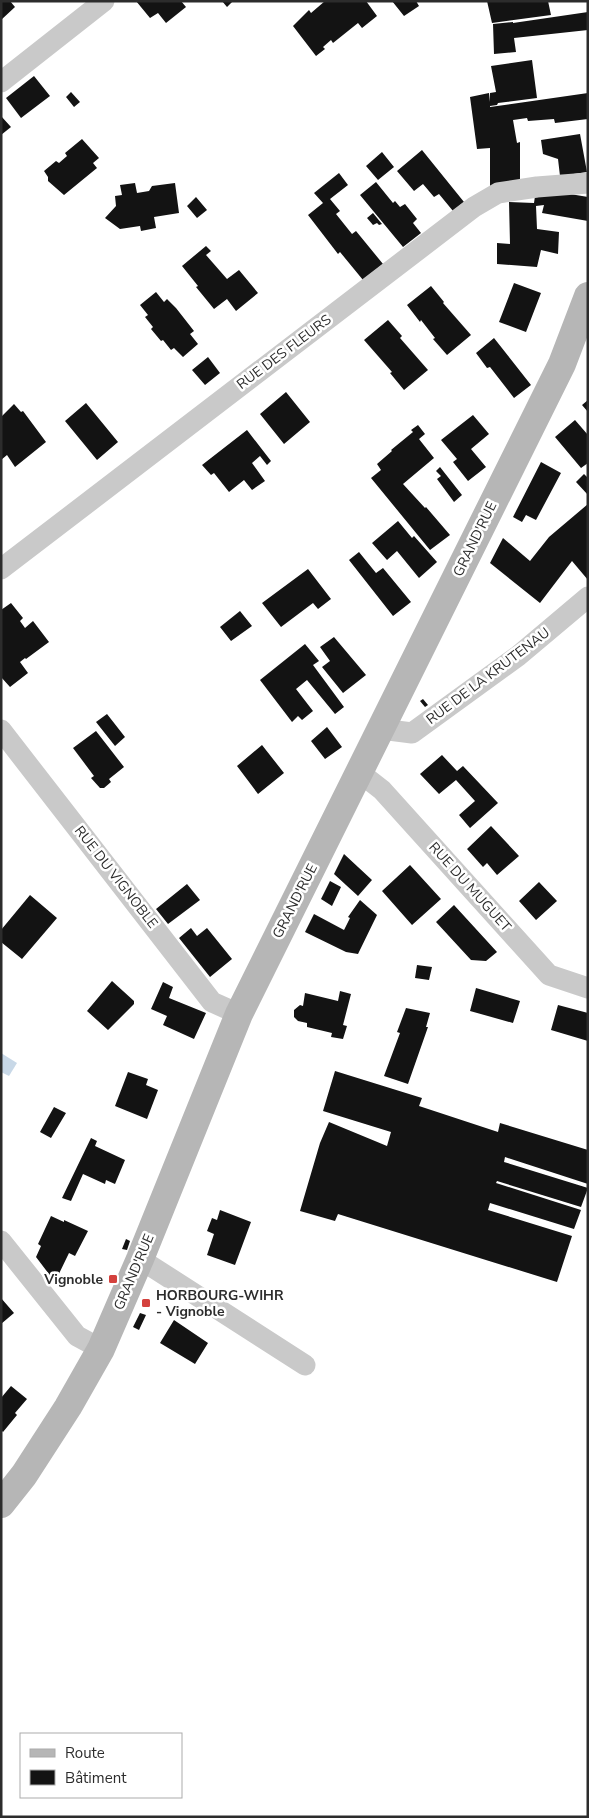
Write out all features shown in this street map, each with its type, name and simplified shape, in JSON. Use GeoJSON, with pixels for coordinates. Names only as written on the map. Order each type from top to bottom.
{"type":"FeatureCollection","features":[{"type":"Feature","properties":{"kind":"street"},"geometry":{"type":"LineString","coordinates":[[1,82],[96,3]]}},
{"type":"Feature","properties":{"kind":"street","name":"RUE DES FLEURS"},"geometry":{"type":"LineString","coordinates":[[1,569],[474,207],[498,193],[537,187],[588,183]]}},
{"type":"Feature","properties":{"kind":"street","name":"GRAND'RUE"},"geometry":{"type":"LineString","coordinates":[[1,1504],[24,1475],[63,1414],[100,1349],[140,1259],[238,1014],[562,364],[588,296]]}},
{"type":"Feature","properties":{"kind":"street","name":"RUE DE LA KRUTENAU"},"geometry":{"type":"LineString","coordinates":[[381,729],[412,733],[518,656],[588,597]]}},
{"type":"Feature","properties":{"kind":"street","name":"RUE DU VIGNOBLE"},"geometry":{"type":"LineString","coordinates":[[1,730],[212,1002],[238,1014]]}},
{"type":"Feature","properties":{"kind":"street","name":"RUE DU MUGUET"},"geometry":{"type":"LineString","coordinates":[[359,772],[382,790],[549,975],[588,988]]}},
{"type":"Feature","properties":{"kind":"street"},"geometry":{"type":"LineString","coordinates":[[1,1241],[77,1336],[100,1349]]}},
{"type":"Feature","properties":{"kind":"street"},"geometry":{"type":"LineString","coordinates":[[140,1259],[305,1365]]}},
{"type":"Feature","properties":{"kind":"water"},"geometry":{"type":"Polygon","coordinates":[[[1,1053],[17,1063],[9,1076],[1,1072],[1,1053]]]}},
{"type":"Feature","properties":{"kind":"building"},"geometry":{"type":"Polygon","coordinates":[[[1,1],[10,1],[15,7],[1,20],[1,1]]]}},
{"type":"Feature","properties":{"kind":"building"},"geometry":{"type":"Polygon","coordinates":[[[136,1],[181,1],[186,7],[166,23],[158,13],[150,18],[136,1]]]}},
{"type":"Feature","properties":{"kind":"building"},"geometry":{"type":"Polygon","coordinates":[[[222,1],[233,1],[227,7],[222,1]]]}},
{"type":"Feature","properties":{"kind":"building"},"geometry":{"type":"Polygon","coordinates":[[[325,1],[366,1],[377,16],[362,28],[358,23],[333,43],[331,40],[323,47],[325,49],[316,56],[293,26],[309,10],[311,13],[325,1]]]}},
{"type":"Feature","properties":{"kind":"building"},"geometry":{"type":"Polygon","coordinates":[[[392,1],[416,1],[419,6],[404,16],[392,1]]]}},
{"type":"Feature","properties":{"kind":"building"},"geometry":{"type":"Polygon","coordinates":[[[487,1],[548,1],[551,15],[492,23],[487,1]]]}},
{"type":"Feature","properties":{"kind":"building"},"geometry":{"type":"Polygon","coordinates":[[[588,12],[588,30],[514,38],[516,52],[494,54],[493,24],[513,23],[588,12]]]}},
{"type":"Feature","properties":{"kind":"building"},"geometry":{"type":"Polygon","coordinates":[[[532,60],[537,98],[498,103],[490,107],[588,93],[588,119],[555,123],[554,119],[528,121],[527,118],[513,120],[517,143],[520,142],[520,183],[490,187],[490,148],[477,149],[470,97],[489,93],[490,102],[490,93],[496,92],[491,66],[532,60]]]}},
{"type":"Feature","properties":{"kind":"building"},"geometry":{"type":"Polygon","coordinates":[[[34,76],[50,96],[21,118],[6,98],[34,76]]]}},
{"type":"Feature","properties":{"kind":"building"},"geometry":{"type":"Polygon","coordinates":[[[71,92],[80,102],[74,107],[66,97],[71,92]]]}},
{"type":"Feature","properties":{"kind":"building"},"geometry":{"type":"Polygon","coordinates":[[[1,116],[11,127],[1,135],[1,116]]]}},
{"type":"Feature","properties":{"kind":"building"},"geometry":{"type":"Polygon","coordinates":[[[580,134],[587,172],[560,176],[558,159],[543,154],[541,140],[580,134]]]}},
{"type":"Feature","properties":{"kind":"building"},"geometry":{"type":"Polygon","coordinates":[[[82,139],[99,158],[93,163],[97,168],[64,195],[48,181],[44,171],[56,161],[59,163],[67,156],[65,153],[82,139]]]}},
{"type":"Feature","properties":{"kind":"building"},"geometry":{"type":"Polygon","coordinates":[[[422,150],[464,202],[453,211],[439,194],[434,197],[423,184],[414,191],[397,171],[422,150]]]}},
{"type":"Feature","properties":{"kind":"building"},"geometry":{"type":"Polygon","coordinates":[[[382,152],[394,167],[378,180],[366,166],[382,152]]]}},
{"type":"Feature","properties":{"kind":"building"},"geometry":{"type":"Polygon","coordinates":[[[339,173],[348,185],[330,199],[340,211],[336,214],[352,234],[356,231],[383,264],[363,280],[340,252],[338,254],[308,215],[323,203],[314,193],[339,173]]]}},
{"type":"Feature","properties":{"kind":"building"},"geometry":{"type":"Polygon","coordinates":[[[376,182],[393,203],[395,201],[400,207],[405,204],[417,219],[413,223],[421,233],[403,247],[360,195],[376,182]]]}},
{"type":"Feature","properties":{"kind":"building"},"geometry":{"type":"Polygon","coordinates":[[[135,183],[137,193],[149,191],[152,186],[175,183],[179,213],[154,217],[156,228],[141,231],[140,226],[120,229],[105,218],[116,206],[115,196],[122,195],[120,185],[135,183]]]}},
{"type":"Feature","properties":{"kind":"building"},"geometry":{"type":"Polygon","coordinates":[[[558,192],[588,197],[588,221],[542,213],[544,205],[536,206],[537,229],[559,232],[558,254],[541,250],[537,267],[497,264],[497,243],[510,244],[509,202],[534,203],[535,196],[558,192]]]}},
{"type":"Feature","properties":{"kind":"building"},"geometry":{"type":"Polygon","coordinates":[[[196,197],[207,210],[197,218],[187,206],[196,197]]]}},
{"type":"Feature","properties":{"kind":"building"},"geometry":{"type":"Polygon","coordinates":[[[373,213],[382,224],[379,225],[377,223],[373,225],[367,218],[373,213]]]}},
{"type":"Feature","properties":{"kind":"building"},"geometry":{"type":"Polygon","coordinates":[[[206,246],[211,251],[206,255],[227,279],[239,270],[258,293],[236,311],[227,299],[214,309],[182,266],[206,246]]]}},
{"type":"Feature","properties":{"kind":"building"},"geometry":{"type":"Polygon","coordinates":[[[514,283],[541,293],[526,332],[499,322],[514,283]]]}},
{"type":"Feature","properties":{"kind":"building"},"geometry":{"type":"Polygon","coordinates":[[[431,286],[471,335],[447,355],[433,339],[435,338],[421,320],[420,322],[407,305],[431,286]]]}},
{"type":"Feature","properties":{"kind":"building"},"geometry":{"type":"Polygon","coordinates":[[[156,292],[164,302],[167,299],[176,308],[194,331],[190,334],[198,344],[183,357],[174,348],[171,350],[151,329],[153,327],[145,317],[148,315],[140,305],[156,292]]]}},
{"type":"Feature","properties":{"kind":"building"},"geometry":{"type":"Polygon","coordinates":[[[388,320],[402,336],[400,338],[428,370],[404,390],[390,373],[392,372],[364,340],[388,320]]]}},
{"type":"Feature","properties":{"kind":"building"},"geometry":{"type":"Polygon","coordinates":[[[494,338],[531,385],[514,398],[490,367],[487,368],[476,353],[494,338]]]}},
{"type":"Feature","properties":{"kind":"building"},"geometry":{"type":"Polygon","coordinates":[[[208,357],[220,373],[205,385],[192,370],[208,357]]]}},
{"type":"Feature","properties":{"kind":"building"},"geometry":{"type":"Polygon","coordinates":[[[286,392],[310,422],[284,444],[260,414],[286,392]]]}},
{"type":"Feature","properties":{"kind":"building"},"geometry":{"type":"Polygon","coordinates":[[[588,400],[588,412],[582,405],[588,400]]]}},
{"type":"Feature","properties":{"kind":"building"},"geometry":{"type":"Polygon","coordinates":[[[86,403],[118,442],[97,460],[65,421],[86,403]]]}},
{"type":"Feature","properties":{"kind":"building"},"geometry":{"type":"Polygon","coordinates":[[[14,404],[21,412],[23,411],[46,442],[15,467],[7,455],[1,460],[1,417],[14,404]]]}},
{"type":"Feature","properties":{"kind":"building"},"geometry":{"type":"Polygon","coordinates":[[[473,415],[489,434],[471,449],[486,467],[468,481],[453,462],[457,459],[441,440],[473,415]]]}},
{"type":"Feature","properties":{"kind":"building"},"geometry":{"type":"Polygon","coordinates":[[[575,420],[588,435],[588,463],[581,468],[555,437],[575,420]]]}},
{"type":"Feature","properties":{"kind":"building"},"geometry":{"type":"Polygon","coordinates":[[[418,425],[425,434],[419,439],[434,458],[403,484],[450,535],[430,550],[371,478],[381,470],[377,464],[413,432],[411,430],[418,425]]]}},
{"type":"Feature","properties":{"kind":"building"},"geometry":{"type":"Polygon","coordinates":[[[247,430],[271,461],[267,465],[260,456],[252,463],[265,481],[252,490],[244,480],[229,492],[214,473],[211,475],[202,465],[247,430]]]}},
{"type":"Feature","properties":{"kind":"building"},"geometry":{"type":"Polygon","coordinates":[[[541,462],[561,473],[536,520],[526,515],[522,522],[513,517],[541,462]]]}},
{"type":"Feature","properties":{"kind":"building"},"geometry":{"type":"Polygon","coordinates":[[[440,467],[462,495],[454,502],[437,479],[441,476],[436,471],[440,467]]]}},
{"type":"Feature","properties":{"kind":"building"},"geometry":{"type":"Polygon","coordinates":[[[584,474],[588,478],[588,495],[576,482],[584,474]]]}},
{"type":"Feature","properties":{"kind":"building"},"geometry":{"type":"Polygon","coordinates":[[[588,504],[588,580],[572,561],[540,603],[490,563],[503,538],[530,561],[549,537],[588,504]]]}},
{"type":"Feature","properties":{"kind":"building"},"geometry":{"type":"Polygon","coordinates":[[[398,521],[412,538],[414,536],[437,562],[419,578],[397,551],[387,560],[372,543],[398,521]]]}},
{"type":"Feature","properties":{"kind":"building"},"geometry":{"type":"Polygon","coordinates":[[[359,552],[376,573],[383,568],[411,602],[393,616],[349,560],[359,552]]]}},
{"type":"Feature","properties":{"kind":"building"},"geometry":{"type":"Polygon","coordinates":[[[308,569],[331,599],[318,609],[313,603],[281,627],[262,603],[308,569]]]}},
{"type":"Feature","properties":{"kind":"building"},"geometry":{"type":"Polygon","coordinates":[[[11,603],[23,618],[20,621],[25,628],[33,621],[49,642],[20,662],[28,673],[10,687],[1,677],[1,610],[11,603]]]}},
{"type":"Feature","properties":{"kind":"building"},"geometry":{"type":"Polygon","coordinates":[[[240,611],[252,626],[231,641],[220,627],[240,611]]]}},
{"type":"Feature","properties":{"kind":"building"},"geometry":{"type":"Polygon","coordinates":[[[334,637],[366,675],[343,693],[322,667],[330,661],[320,647],[334,637]]]}},
{"type":"Feature","properties":{"kind":"building"},"geometry":{"type":"Polygon","coordinates":[[[305,644],[319,661],[313,665],[344,707],[335,714],[307,680],[296,689],[313,711],[302,720],[298,716],[292,722],[260,680],[305,644]]]}},
{"type":"Feature","properties":{"kind":"building"},"geometry":{"type":"Polygon","coordinates":[[[423,699],[428,705],[425,707],[420,701],[423,699]]]}},
{"type":"Feature","properties":{"kind":"building"},"geometry":{"type":"Polygon","coordinates":[[[107,714],[125,737],[115,746],[96,722],[107,714]]]}},
{"type":"Feature","properties":{"kind":"building"},"geometry":{"type":"Polygon","coordinates":[[[327,727],[342,747],[325,759],[311,741],[327,727]]]}},
{"type":"Feature","properties":{"kind":"building"},"geometry":{"type":"Polygon","coordinates":[[[96,731],[124,767],[109,779],[111,782],[104,788],[100,788],[91,778],[94,776],[73,748],[96,731]]]}},
{"type":"Feature","properties":{"kind":"building"},"geometry":{"type":"Polygon","coordinates":[[[262,745],[284,773],[258,794],[237,766],[262,745]]]}},
{"type":"Feature","properties":{"kind":"building"},"geometry":{"type":"Polygon","coordinates":[[[442,755],[457,771],[463,766],[498,803],[470,828],[459,815],[475,801],[456,780],[439,794],[420,774],[442,755]]]}},
{"type":"Feature","properties":{"kind":"building"},"geometry":{"type":"Polygon","coordinates":[[[491,826],[519,856],[497,875],[487,863],[483,867],[467,849],[491,826]]]}},
{"type":"Feature","properties":{"kind":"building"},"geometry":{"type":"Polygon","coordinates":[[[344,854],[372,880],[358,896],[334,874],[344,854]]]}},
{"type":"Feature","properties":{"kind":"building"},"geometry":{"type":"Polygon","coordinates":[[[410,865],[441,899],[412,925],[382,891],[410,865]]]}},
{"type":"Feature","properties":{"kind":"building"},"geometry":{"type":"Polygon","coordinates":[[[330,881],[341,887],[332,906],[321,899],[330,881]]]}},
{"type":"Feature","properties":{"kind":"building"},"geometry":{"type":"Polygon","coordinates":[[[539,882],[557,901],[536,920],[519,901],[539,882]]]}},
{"type":"Feature","properties":{"kind":"building"},"geometry":{"type":"Polygon","coordinates":[[[187,884],[200,900],[168,924],[156,909],[187,884]]]}},
{"type":"Feature","properties":{"kind":"building"},"geometry":{"type":"Polygon","coordinates":[[[30,895],[57,918],[22,959],[1,942],[1,930],[30,895]]]}},
{"type":"Feature","properties":{"kind":"building"},"geometry":{"type":"Polygon","coordinates":[[[360,900],[377,915],[358,954],[346,952],[305,932],[314,914],[344,930],[350,918],[348,917],[360,900]]]}},
{"type":"Feature","properties":{"kind":"building"},"geometry":{"type":"Polygon","coordinates":[[[454,905],[497,952],[486,961],[471,960],[436,922],[454,905]]]}},
{"type":"Feature","properties":{"kind":"building"},"geometry":{"type":"Polygon","coordinates":[[[191,928],[197,936],[207,928],[232,959],[210,977],[179,938],[191,928]]]}},
{"type":"Feature","properties":{"kind":"building"},"geometry":{"type":"Polygon","coordinates":[[[417,965],[432,967],[429,980],[415,978],[417,965]]]}},
{"type":"Feature","properties":{"kind":"building"},"geometry":{"type":"Polygon","coordinates":[[[112,981],[134,1001],[134,1004],[108,1030],[87,1011],[112,981]]]}},
{"type":"Feature","properties":{"kind":"building"},"geometry":{"type":"Polygon","coordinates":[[[163,982],[173,987],[169,998],[206,1013],[194,1039],[163,1025],[167,1016],[151,1009],[163,982]]]}},
{"type":"Feature","properties":{"kind":"building"},"geometry":{"type":"Polygon","coordinates":[[[476,988],[520,1001],[513,1023],[470,1011],[476,988]]]}},
{"type":"Feature","properties":{"kind":"building"},"geometry":{"type":"Polygon","coordinates":[[[340,991],[351,994],[343,1025],[347,1026],[343,1039],[331,1037],[332,1033],[307,1027],[307,1023],[298,1021],[294,1017],[294,1010],[300,1005],[303,1006],[305,993],[338,1001],[340,991]]]}},
{"type":"Feature","properties":{"kind":"building"},"geometry":{"type":"Polygon","coordinates":[[[558,1005],[588,1013],[588,1041],[551,1030],[558,1005]]]}},
{"type":"Feature","properties":{"kind":"building"},"geometry":{"type":"Polygon","coordinates":[[[406,1008],[430,1013],[426,1027],[428,1027],[408,1084],[384,1076],[400,1033],[397,1032],[406,1008]]]}},
{"type":"Feature","properties":{"kind":"building"},"geometry":{"type":"Polygon","coordinates":[[[335,1071],[422,1098],[419,1106],[498,1132],[500,1123],[588,1150],[588,1184],[505,1157],[504,1162],[588,1188],[581,1207],[497,1181],[496,1183],[581,1210],[574,1229],[490,1203],[488,1210],[572,1236],[557,1282],[338,1214],[335,1221],[300,1211],[320,1143],[329,1122],[387,1146],[391,1132],[323,1111],[335,1071]]]}},
{"type":"Feature","properties":{"kind":"building"},"geometry":{"type":"Polygon","coordinates":[[[128,1072],[148,1079],[146,1085],[158,1090],[147,1119],[115,1106],[128,1072]]]}},
{"type":"Feature","properties":{"kind":"building"},"geometry":{"type":"Polygon","coordinates":[[[54,1107],[66,1113],[51,1138],[40,1132],[54,1107]]]}},
{"type":"Feature","properties":{"kind":"building"},"geometry":{"type":"Polygon","coordinates":[[[91,1138],[97,1141],[95,1146],[125,1160],[115,1184],[106,1180],[105,1184],[83,1174],[71,1201],[62,1198],[91,1138]]]}},
{"type":"Feature","properties":{"kind":"building"},"geometry":{"type":"Polygon","coordinates":[[[220,1210],[251,1222],[235,1265],[207,1255],[214,1234],[207,1231],[212,1218],[217,1220],[220,1210]]]}},
{"type":"Feature","properties":{"kind":"building"},"geometry":{"type":"Polygon","coordinates":[[[51,1216],[88,1231],[75,1256],[69,1253],[55,1282],[36,1257],[41,1246],[38,1244],[51,1216]]]}},
{"type":"Feature","properties":{"kind":"building"},"geometry":{"type":"Polygon","coordinates":[[[126,1239],[130,1241],[127,1250],[122,1249],[126,1239]]]}},
{"type":"Feature","properties":{"kind":"building"},"geometry":{"type":"Polygon","coordinates":[[[1,1298],[14,1313],[1,1324],[1,1298]]]}},
{"type":"Feature","properties":{"kind":"building"},"geometry":{"type":"Polygon","coordinates":[[[140,1313],[146,1315],[139,1330],[133,1327],[140,1313]]]}},
{"type":"Feature","properties":{"kind":"building"},"geometry":{"type":"Polygon","coordinates":[[[174,1320],[208,1343],[195,1364],[160,1343],[174,1320]]]}},
{"type":"Feature","properties":{"kind":"building"},"geometry":{"type":"Polygon","coordinates":[[[11,1386],[27,1399],[3,1432],[1,1430],[1,1398],[11,1386]]]}},
{"type":"Feature","properties":{"kind":"place","name":"Vignoble"},"geometry":{"type":"Point","coordinates":[113,1279]}},
{"type":"Feature","properties":{"kind":"place","name":"HORBOURG-WIHR - Vignoble"},"geometry":{"type":"Point","coordinates":[146,1303]}}]}
